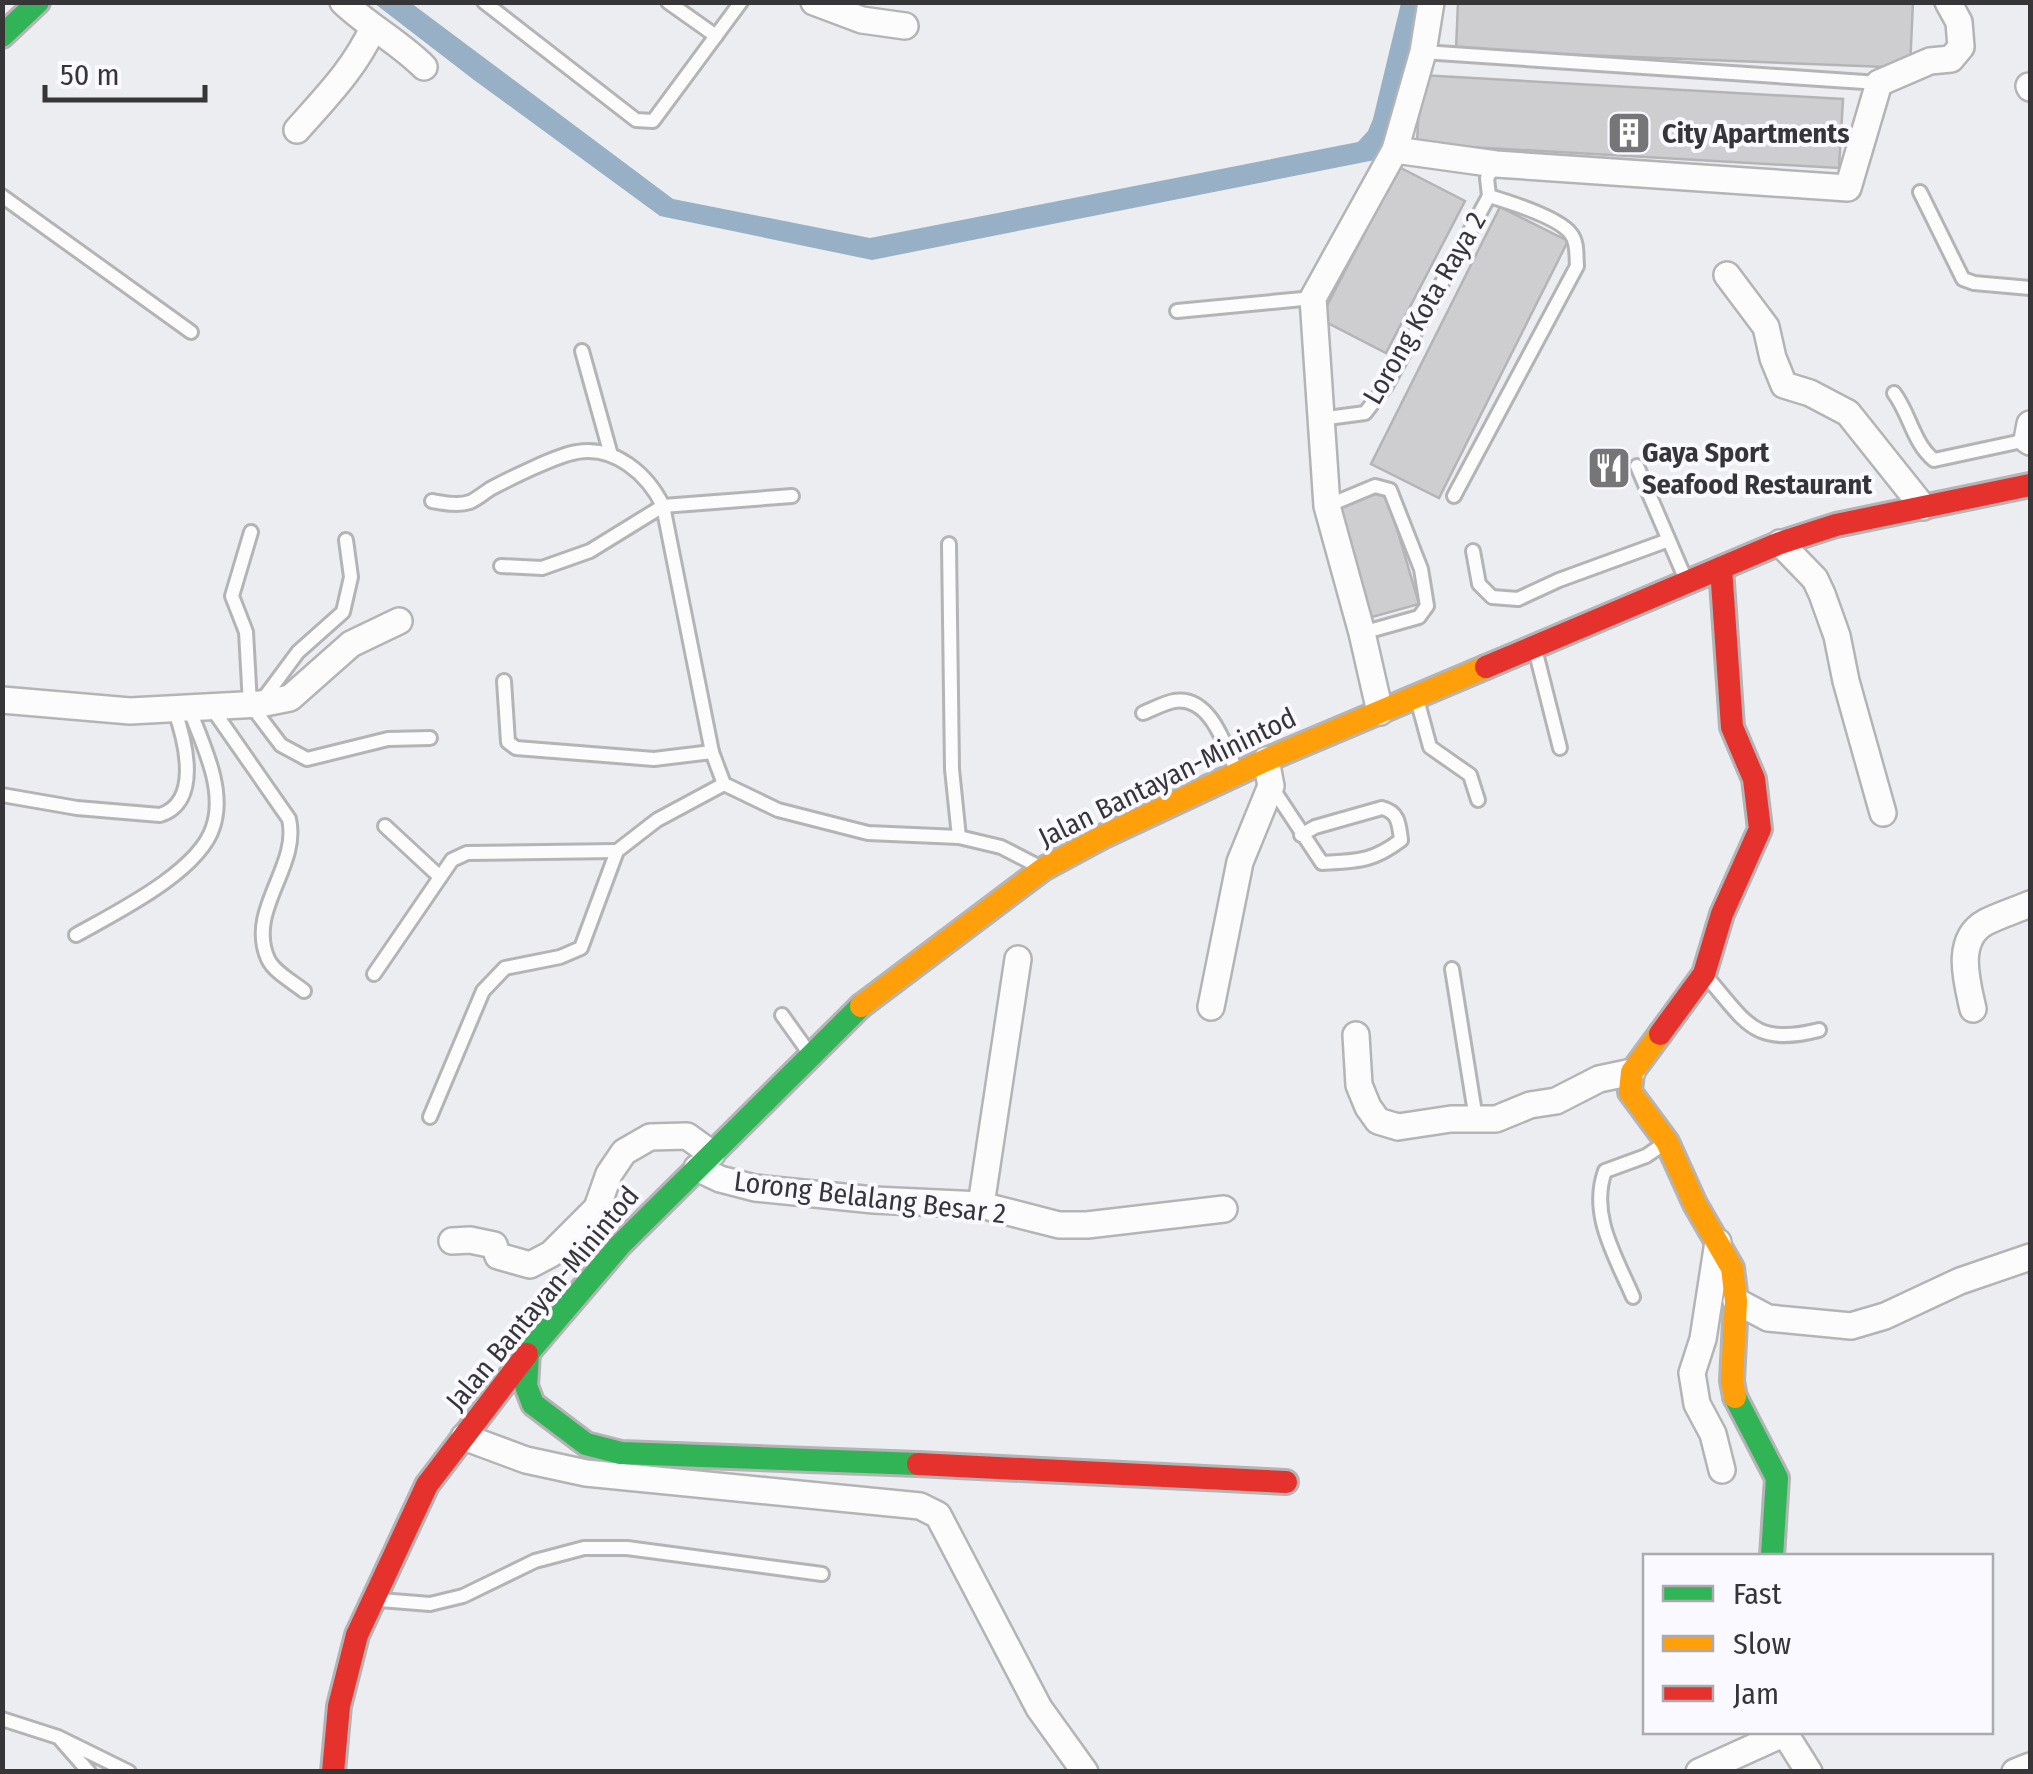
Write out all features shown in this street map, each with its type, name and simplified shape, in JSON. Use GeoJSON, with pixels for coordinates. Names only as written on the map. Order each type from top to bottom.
{"type":"FeatureCollection","features":[{"type":"Feature","properties":{"kind":"main road"},"geometry":{"type":"LineString","coordinates":[[2,36],[38,2]]}},
{"type":"Feature","properties":{"kind":"main road","name":"Jalan Bantayan-Minintod"},"geometry":{"type":"LineString","coordinates":[[332,1772],[348,1662],[372,1600],[427,1485],[528,1353],[620,1244],[856,1009],[1043,869],[1266,760],[1780,543],[1836,525],[2030,485]]}},
{"type":"Feature","properties":{"kind":"main road"},"geometry":{"type":"LineString","coordinates":[[1721,568],[1732,727],[1754,779],[1760,829],[1730,891],[1704,974],[1632,1072],[1630,1092],[1667,1142],[1687,1188],[1732,1268],[1736,1300],[1732,1382],[1736,1403],[1776,1478],[1772,1554]]}},
{"type":"Feature","properties":{"kind":"main road"},"geometry":{"type":"LineString","coordinates":[[528,1353],[526,1386],[533,1404],[586,1444],[621,1453],[980,1464],[1286,1482]]}},
{"type":"Feature","properties":{"kind":"street"},"geometry":{"type":"LineString","coordinates":[[342,2],[424,67]]}},
{"type":"Feature","properties":{"kind":"street"},"geometry":{"type":"LineString","coordinates":[[814,2],[862,20],[905,26]]}},
{"type":"Feature","properties":{"kind":"street"},"geometry":{"type":"LineString","coordinates":[[1380,712],[1326,506],[1313,298],[1395,150],[1423,52],[1432,2]]}},
{"type":"Feature","properties":{"kind":"street"},"geometry":{"type":"LineString","coordinates":[[1395,150],[1496,164],[1848,188],[1879,82],[1930,62],[1951,59],[1961,47],[1959,22],[1948,2]]}},
{"type":"Feature","properties":{"kind":"street"},"geometry":{"type":"LineString","coordinates":[[298,130],[362,53],[373,28]]}},
{"type":"Feature","properties":{"kind":"street"},"geometry":{"type":"LineString","coordinates":[[1727,276],[1766,326],[1772,358],[1784,385],[1810,393],[1848,413],[1923,507]]}},
{"type":"Feature","properties":{"kind":"street"},"geometry":{"type":"LineString","coordinates":[[1780,543],[1815,579],[1822,594],[1837,636],[1883,813]]}},
{"type":"Feature","properties":{"kind":"street"},"geometry":{"type":"LineString","coordinates":[[2,700],[98,709],[191,708],[290,698],[350,644],[399,621]]}},
{"type":"Feature","properties":{"kind":"street"},"geometry":{"type":"LineString","coordinates":[[1211,1007],[1240,862],[1271,786],[1266,760]]}},
{"type":"Feature","properties":{"kind":"street"},"geometry":{"type":"LineString","coordinates":[[1974,1009],[1963,966],[1972,939],[1982,924],[2030,904]]}},
{"type":"Feature","properties":{"kind":"street"},"geometry":{"type":"LineString","coordinates":[[982,1205],[1018,959]]}},
{"type":"Feature","properties":{"kind":"street"},"geometry":{"type":"LineString","coordinates":[[1356,1035],[1359,1085],[1378,1121],[1398,1127],[1496,1119],[1530,1105],[1556,1101],[1600,1078],[1632,1072]]}},
{"type":"Feature","properties":{"kind":"street","name":"Lorong Belalang Besar 2"},"geometry":{"type":"LineString","coordinates":[[452,1241],[494,1244],[498,1256],[530,1265],[551,1254],[597,1208],[609,1174],[624,1152],[650,1137],[687,1136],[720,1179],[756,1188],[874,1200],[982,1205],[1058,1225],[1087,1226],[1224,1209]]}},
{"type":"Feature","properties":{"kind":"street"},"geometry":{"type":"LineString","coordinates":[[1718,1242],[1703,1340],[1692,1373],[1697,1404],[1713,1434],[1722,1470]]}},
{"type":"Feature","properties":{"kind":"street"},"geometry":{"type":"LineString","coordinates":[[1736,1300],[1768,1318],[1850,1326],[1885,1316],[1960,1282],[2030,1257]]}},
{"type":"Feature","properties":{"kind":"street"},"geometry":{"type":"LineString","coordinates":[[464,1437],[526,1460],[586,1473],[920,1506],[938,1515],[1040,1708],[1085,1772]]}},
{"type":"Feature","properties":{"kind":"street"},"geometry":{"type":"LineString","coordinates":[[1699,1772],[1780,1734]]}},
{"type":"Feature","properties":{"kind":"street"},"geometry":{"type":"LineString","coordinates":[[1785,1734],[1809,1772]]}},
{"type":"Feature","properties":{"kind":"street"},"geometry":{"type":"LineString","coordinates":[[2015,1772],[2030,1766]]}},
{"type":"Feature","properties":{"kind":"lane"},"geometry":{"type":"LineString","coordinates":[[484,2],[642,122],[652,121],[741,2]]}},
{"type":"Feature","properties":{"kind":"lane"},"geometry":{"type":"LineString","coordinates":[[668,2],[716,36]]}},
{"type":"Feature","properties":{"kind":"lane"},"geometry":{"type":"LineString","coordinates":[[1423,52],[1879,82]]}},
{"type":"Feature","properties":{"kind":"lane","name":"Lorong Kota Raya 2"},"geometry":{"type":"LineString","coordinates":[[1320,419],[1365,413],[1386,386],[1489,196],[1486,178],[1496,164]]}},
{"type":"Feature","properties":{"kind":"lane"},"geometry":{"type":"LineString","coordinates":[[1920,192],[1963,278],[1974,283],[2030,288]]}},
{"type":"Feature","properties":{"kind":"lane"},"geometry":{"type":"LineString","coordinates":[[2,196],[191,332]]}},
{"type":"Feature","properties":{"kind":"lane"},"geometry":{"type":"LineString","coordinates":[[1454,496],[1577,266],[1576,244],[1570,230],[1522,206],[1489,196]]}},
{"type":"Feature","properties":{"kind":"lane"},"geometry":{"type":"LineString","coordinates":[[1176,310],[1313,298]]}},
{"type":"Feature","properties":{"kind":"lane"},"geometry":{"type":"LineString","coordinates":[[582,351],[611,455]]}},
{"type":"Feature","properties":{"kind":"lane"},"geometry":{"type":"LineString","coordinates":[[1894,393],[1905,408],[1921,450],[1934,460],[2029,435]]}},
{"type":"Feature","properties":{"kind":"lane"},"geometry":{"type":"LineString","coordinates":[[432,501],[471,502],[578,452],[611,455],[636,469],[653,485],[663,506],[712,752],[724,784],[778,810],[868,833],[960,837],[1000,847],[1043,869]]}},
{"type":"Feature","properties":{"kind":"lane"},"geometry":{"type":"LineString","coordinates":[[1637,466],[1687,582]]}},
{"type":"Feature","properties":{"kind":"lane"},"geometry":{"type":"LineString","coordinates":[[1326,506],[1374,486],[1390,490],[1421,568],[1427,606],[1419,617],[1362,633]]}},
{"type":"Feature","properties":{"kind":"lane"},"geometry":{"type":"LineString","coordinates":[[501,566],[542,568],[590,551],[663,506],[792,496]]}},
{"type":"Feature","properties":{"kind":"lane"},"geometry":{"type":"LineString","coordinates":[[251,532],[232,596],[246,632],[255,704],[281,745],[307,759],[388,740],[430,738]]}},
{"type":"Feature","properties":{"kind":"lane"},"geometry":{"type":"LineString","coordinates":[[255,704],[298,652],[343,612],[352,577],[346,540]]}},
{"type":"Feature","properties":{"kind":"lane"},"geometry":{"type":"LineString","coordinates":[[1472,552],[1480,584],[1492,597],[1518,600],[1559,580],[1666,540]]}},
{"type":"Feature","properties":{"kind":"lane"},"geometry":{"type":"LineString","coordinates":[[948,544],[952,770],[960,837]]}},
{"type":"Feature","properties":{"kind":"lane"},"geometry":{"type":"LineString","coordinates":[[1534,646],[1560,748]]}},
{"type":"Feature","properties":{"kind":"lane"},"geometry":{"type":"LineString","coordinates":[[504,681],[508,742],[516,748],[654,758],[712,752]]}},
{"type":"Feature","properties":{"kind":"lane"},"geometry":{"type":"LineString","coordinates":[[1416,697],[1430,746],[1470,775],[1478,800]]}},
{"type":"Feature","properties":{"kind":"lane"},"geometry":{"type":"LineString","coordinates":[[1143,713],[1179,700],[1196,706],[1213,720],[1237,773]]}},
{"type":"Feature","properties":{"kind":"lane"},"geometry":{"type":"LineString","coordinates":[[2,795],[77,808],[160,815],[172,811],[184,792],[191,708]]}},
{"type":"Feature","properties":{"kind":"lane"},"geometry":{"type":"LineString","coordinates":[[76,935],[161,886],[195,854],[213,828],[216,794],[191,708]]}},
{"type":"Feature","properties":{"kind":"lane"},"geometry":{"type":"LineString","coordinates":[[191,708],[289,819],[290,854],[265,913],[264,933],[268,959],[304,991]]}},
{"type":"Feature","properties":{"kind":"lane"},"geometry":{"type":"LineString","coordinates":[[430,1117],[483,991],[505,968],[560,958],[581,948],[617,851],[657,820],[724,784]]}},
{"type":"Feature","properties":{"kind":"lane"},"geometry":{"type":"LineString","coordinates":[[1271,786],[1301,835],[1322,863],[1360,862],[1380,856],[1401,840],[1398,820],[1391,810],[1382,808],[1315,827],[1301,835]]}},
{"type":"Feature","properties":{"kind":"lane"},"geometry":{"type":"LineString","coordinates":[[385,826],[440,877]]}},
{"type":"Feature","properties":{"kind":"lane"},"geometry":{"type":"LineString","coordinates":[[374,974],[452,860],[467,853],[617,851]]}},
{"type":"Feature","properties":{"kind":"lane"},"geometry":{"type":"LineString","coordinates":[[1452,970],[1476,1119]]}},
{"type":"Feature","properties":{"kind":"lane"},"geometry":{"type":"LineString","coordinates":[[1704,974],[1756,1032],[1791,1037],[1819,1030]]}},
{"type":"Feature","properties":{"kind":"lane"},"geometry":{"type":"LineString","coordinates":[[782,1014],[809,1052]]}},
{"type":"Feature","properties":{"kind":"lane"},"geometry":{"type":"LineString","coordinates":[[1633,1297],[1600,1218],[1600,1185],[1605,1171],[1646,1156],[1667,1142]]}},
{"type":"Feature","properties":{"kind":"lane"},"geometry":{"type":"LineString","coordinates":[[372,1600],[430,1604],[480,1589],[535,1562],[584,1548],[627,1548],[822,1574]]}},
{"type":"Feature","properties":{"kind":"lane"},"geometry":{"type":"LineString","coordinates":[[2,1719],[58,1737],[129,1772]]}},
{"type":"Feature","properties":{"kind":"lane"},"geometry":{"type":"LineString","coordinates":[[58,1737],[89,1772]]}},
{"type":"Feature","properties":{"kind":"water"},"geometry":{"type":"Polygon","coordinates":[[[374,3],[411,3],[673,199],[870,238],[1358,142],[1373,119],[1401,3],[1425,3],[1381,156],[1375,160],[872,260],[660,216],[374,3]]]}},
{"type":"Feature","properties":{"kind":"building","name":"City Apartments"},"geometry":{"type":"Polygon","coordinates":[[[1458,2],[1913,2],[1910,68],[1456,50],[1458,2]]]}},
{"type":"Feature","properties":{"kind":"building","name":"City Apartments"},"geometry":{"type":"Polygon","coordinates":[[[1420,75],[1843,99],[1839,168],[1417,144],[1420,75]]]}},
{"type":"Feature","properties":{"kind":"building"},"geometry":{"type":"Polygon","coordinates":[[[1399,167],[1465,201],[1386,353],[1320,319],[1399,167]]]}},
{"type":"Feature","properties":{"kind":"building"},"geometry":{"type":"Polygon","coordinates":[[[1500,207],[1568,241],[1439,498],[1371,464],[1500,207]]]}},
{"type":"Feature","properties":{"kind":"building"},"geometry":{"type":"Polygon","coordinates":[[[1386,491],[1419,604],[1365,619],[1333,506],[1386,491]]]}},
{"type":"Feature","properties":{"kind":"traffic: fast"},"geometry":{"type":"LineString","coordinates":[[2,36],[38,2]]}},
{"type":"Feature","properties":{"kind":"traffic: fast"},"geometry":{"type":"LineString","coordinates":[[527,1354],[620,1245],[861,1006]]}},
{"type":"Feature","properties":{"kind":"traffic: fast"},"geometry":{"type":"LineString","coordinates":[[528,1353],[526,1386],[533,1404],[586,1444],[621,1453],[918,1464]]}},
{"type":"Feature","properties":{"kind":"traffic: fast"},"geometry":{"type":"LineString","coordinates":[[1735,1397],[1777,1478],[1772,1554]]}},
{"type":"Feature","properties":{"kind":"traffic: slow"},"geometry":{"type":"LineString","coordinates":[[861,1006],[1043,869],[1266,760],[1486,667]]}},
{"type":"Feature","properties":{"kind":"traffic: slow"},"geometry":{"type":"LineString","coordinates":[[1660,1034],[1632,1072],[1630,1092],[1667,1142],[1695,1204],[1732,1268],[1736,1301],[1732,1381],[1735,1397]]}},
{"type":"Feature","properties":{"kind":"traffic: jam"},"geometry":{"type":"LineString","coordinates":[[1486,667],[1780,543],[1836,525],[2030,485]]}},
{"type":"Feature","properties":{"kind":"traffic: jam"},"geometry":{"type":"LineString","coordinates":[[1660,1034],[1704,974],[1722,914],[1760,829],[1754,779],[1732,727],[1721,568]]}},
{"type":"Feature","properties":{"kind":"traffic: jam"},"geometry":{"type":"LineString","coordinates":[[333,1772],[339,1706],[357,1635],[427,1485],[527,1354]]}},
{"type":"Feature","properties":{"kind":"traffic: jam"},"geometry":{"type":"LineString","coordinates":[[918,1464],[1286,1482]]}},
{"type":"Feature","properties":{"kind":"place","name":"City Apartments"},"geometry":{"type":"Point","coordinates":[1629,133]}},
{"type":"Feature","properties":{"kind":"place","name":"Gaya Sport Seafood Restaurant"},"geometry":{"type":"Point","coordinates":[1609,468]}}]}
